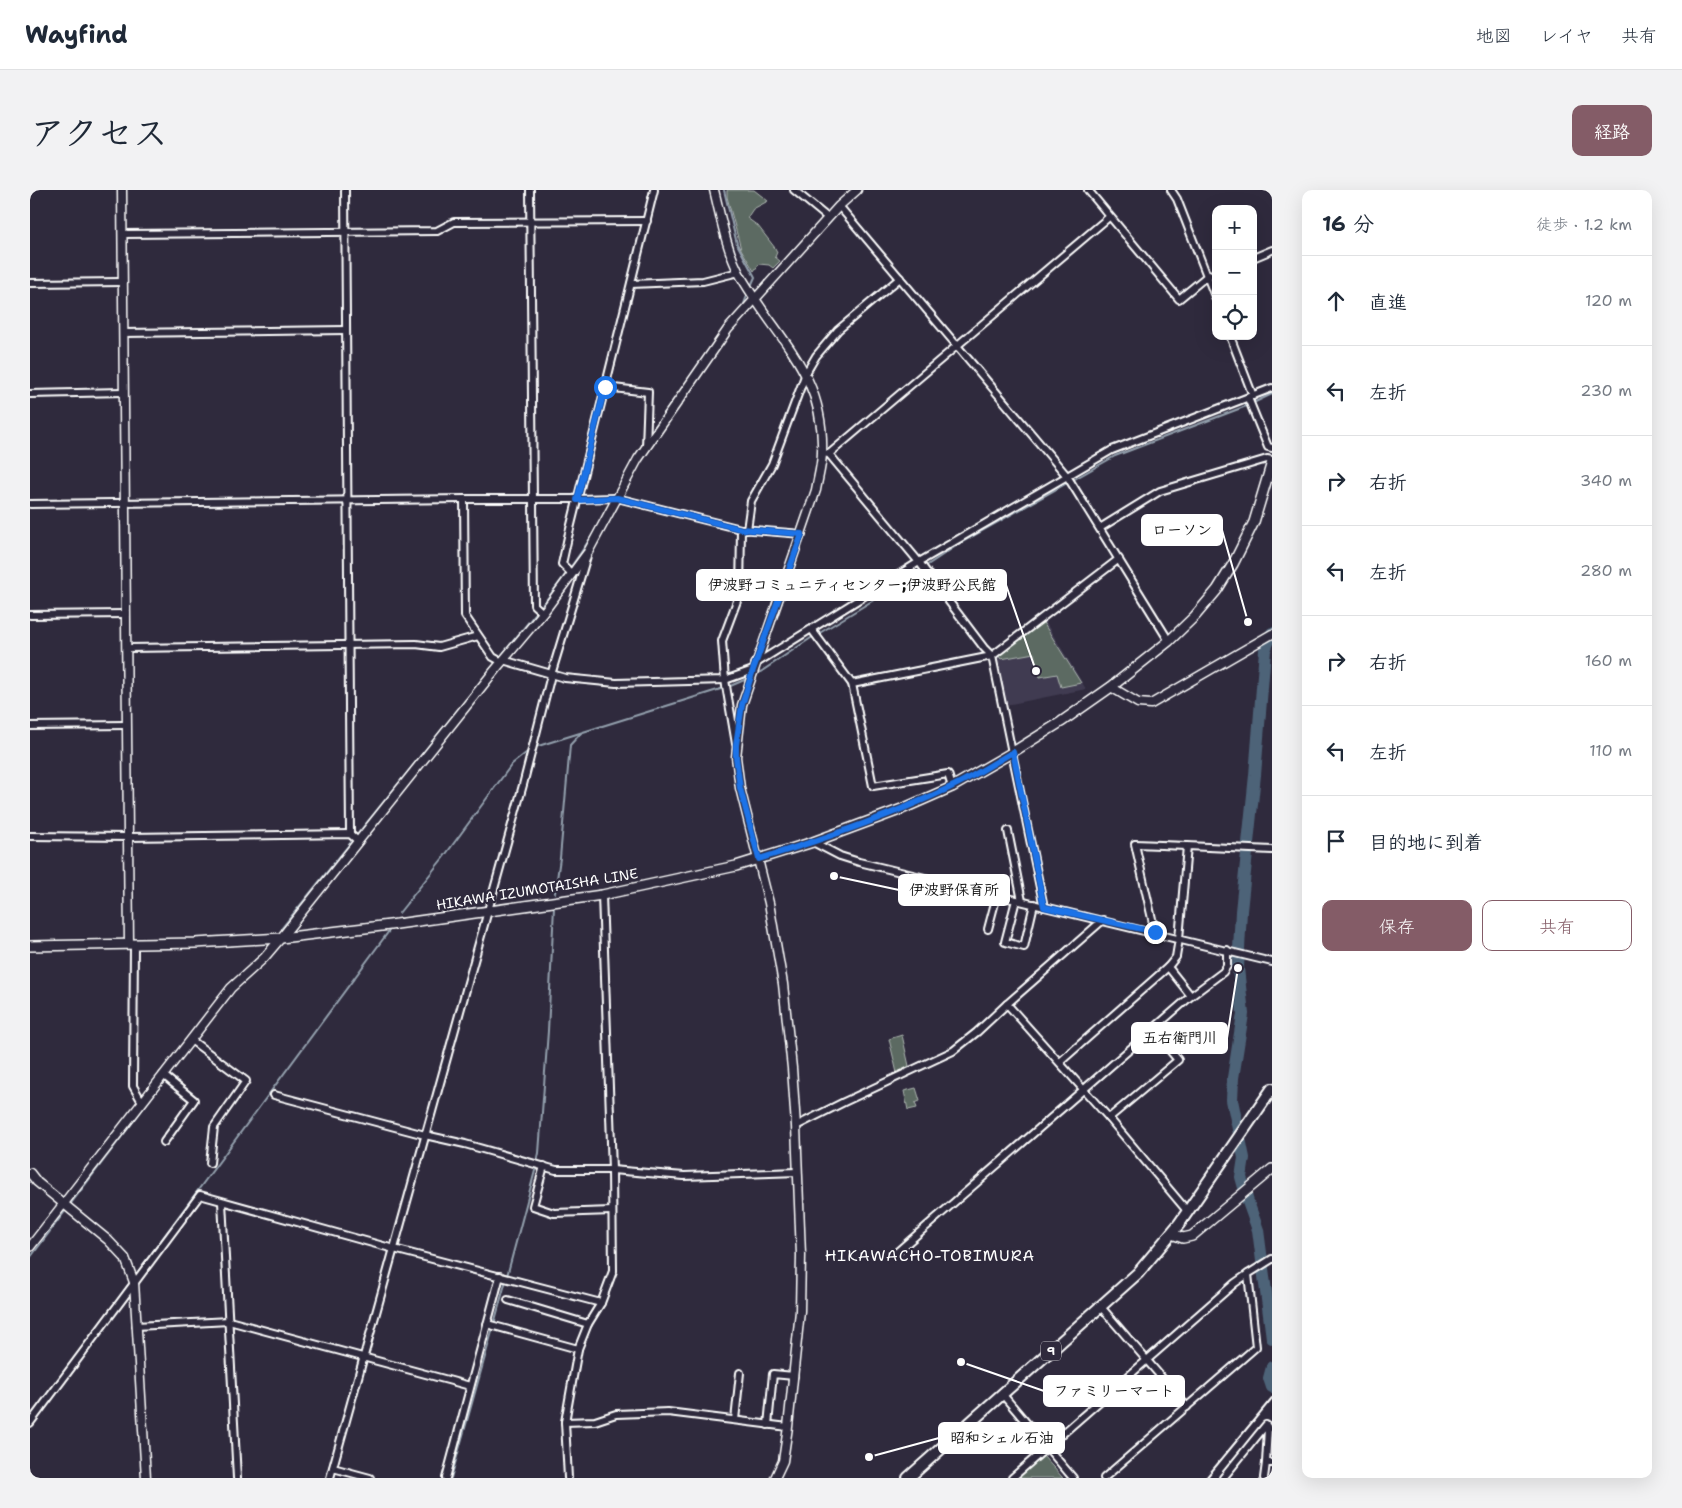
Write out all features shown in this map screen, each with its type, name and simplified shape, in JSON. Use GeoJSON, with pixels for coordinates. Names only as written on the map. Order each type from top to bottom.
{"type":"FeatureCollection","features":[{"type":"Feature","properties":{"kind":"highway","name":"9"},"geometry":{"type":"LineString","coordinates":[[908,1478],[1138,1274],[1188,1212],[1272,1089]]}},
{"type":"Feature","properties":{"kind":"highway","name":"9"},"geometry":{"type":"LineString","coordinates":[[901,1478],[925,1464]]}},
{"type":"Feature","properties":{"kind":"main road","name":"HIKAWA IZUMOTAISHA LINE"},"geometry":{"type":"LineString","coordinates":[[30,946],[281,938],[602,895],[736,866],[813,842],[902,809],[952,787],[1061,722],[1111,687],[1169,641],[1201,610],[1217,590],[1233,564],[1254,522],[1272,461]]}},
{"type":"Feature","properties":{"kind":"main road"},"geometry":{"type":"LineString","coordinates":[[1172,1234],[1183,1238],[1192,1236],[1272,1169]]}},
{"type":"Feature","properties":{"kind":"street"},"geometry":{"type":"LineString","coordinates":[[122,190],[128,837],[133,1086],[142,1102]]}},
{"type":"Feature","properties":{"kind":"street"},"geometry":{"type":"LineString","coordinates":[[345,190],[350,834]]}},
{"type":"Feature","properties":{"kind":"street"},"geometry":{"type":"LineString","coordinates":[[530,190],[534,605],[543,613]]}},
{"type":"Feature","properties":{"kind":"street"},"geometry":{"type":"LineString","coordinates":[[571,573],[562,564],[654,190]]}},
{"type":"Feature","properties":{"kind":"street"},"geometry":{"type":"LineString","coordinates":[[714,190],[727,242],[739,272],[790,346],[806,373],[813,390],[826,453],[802,534],[742,705],[736,745],[740,788],[769,903],[783,984],[796,1126],[801,1255],[800,1311],[783,1461],[775,1478]]}},
{"type":"Feature","properties":{"kind":"street"},"geometry":{"type":"LineString","coordinates":[[794,190],[828,218]]}},
{"type":"Feature","properties":{"kind":"street"},"geometry":{"type":"LineString","coordinates":[[30,1247],[230,988],[264,958],[281,938],[502,661],[543,613],[588,552],[646,447],[728,329],[839,206],[857,190]]}},
{"type":"Feature","properties":{"kind":"street"},"geometry":{"type":"LineString","coordinates":[[1088,190],[1179,299],[1207,276],[1212,274]]}},
{"type":"Feature","properties":{"kind":"street"},"geometry":{"type":"LineString","coordinates":[[1171,190],[1177,199],[1214,295]]}},
{"type":"Feature","properties":{"kind":"street"},"geometry":{"type":"LineString","coordinates":[[839,206],[1067,476],[1169,641]]}},
{"type":"Feature","properties":{"kind":"street"},"geometry":{"type":"LineString","coordinates":[[826,453],[957,346],[1109,217]]}},
{"type":"Feature","properties":{"kind":"street"},"geometry":{"type":"LineString","coordinates":[[122,233],[437,231],[454,222],[647,221]]}},
{"type":"Feature","properties":{"kind":"street"},"geometry":{"type":"LineString","coordinates":[[1257,256],[1272,250]]}},
{"type":"Feature","properties":{"kind":"street"},"geometry":{"type":"LineString","coordinates":[[631,284],[703,281],[739,272]]}},
{"type":"Feature","properties":{"kind":"street"},"geometry":{"type":"LineString","coordinates":[[736,745],[725,680],[722,641],[740,593],[744,529],[751,501],[772,464],[806,373],[816,356],[838,330],[900,278]]}},
{"type":"Feature","properties":{"kind":"street"},"geometry":{"type":"LineString","coordinates":[[30,283],[123,282]]}},
{"type":"Feature","properties":{"kind":"street"},"geometry":{"type":"LineString","coordinates":[[123,333],[346,330]]}},
{"type":"Feature","properties":{"kind":"street"},"geometry":{"type":"LineString","coordinates":[[1231,340],[1268,447],[1272,448]]}},
{"type":"Feature","properties":{"kind":"street"},"geometry":{"type":"LineString","coordinates":[[605,387],[648,392],[646,447]]}},
{"type":"Feature","properties":{"kind":"street"},"geometry":{"type":"LineString","coordinates":[[464,499],[465,616],[492,657],[565,678],[616,684],[725,680],[754,667],[919,562],[1112,450],[1272,388]]}},
{"type":"Feature","properties":{"kind":"street"},"geometry":{"type":"LineString","coordinates":[[30,394],[123,392]]}},
{"type":"Feature","properties":{"kind":"street"},"geometry":{"type":"LineString","coordinates":[[826,453],[919,562],[992,656],[1044,907]]}},
{"type":"Feature","properties":{"kind":"street"},"geometry":{"type":"LineString","coordinates":[[1100,528],[1160,491],[1266,458],[1272,461]]}},
{"type":"Feature","properties":{"kind":"street"},"geometry":{"type":"LineString","coordinates":[[30,504],[464,499],[577,500],[617,498],[744,529],[802,534]]}},
{"type":"Feature","properties":{"kind":"street"},"geometry":{"type":"LineString","coordinates":[[330,1478],[552,675],[588,552]]}},
{"type":"Feature","properties":{"kind":"street"},"geometry":{"type":"LineString","coordinates":[[852,684],[992,656],[1119,559]]}},
{"type":"Feature","properties":{"kind":"street"},"geometry":{"type":"LineString","coordinates":[[30,615],[126,614]]}},
{"type":"Feature","properties":{"kind":"street"},"geometry":{"type":"LineString","coordinates":[[812,630],[852,684],[873,786],[948,774],[952,787]]}},
{"type":"Feature","properties":{"kind":"street"},"geometry":{"type":"LineString","coordinates":[[1111,687],[1138,703],[1151,704],[1272,634]]}},
{"type":"Feature","properties":{"kind":"street"},"geometry":{"type":"LineString","coordinates":[[127,648],[416,644],[438,647],[478,636]]}},
{"type":"Feature","properties":{"kind":"street"},"geometry":{"type":"LineString","coordinates":[[30,726],[127,724]]}},
{"type":"Feature","properties":{"kind":"street"},"geometry":{"type":"LineString","coordinates":[[1008,831],[1019,900],[1005,942],[1024,947],[1034,904]]}},
{"type":"Feature","properties":{"kind":"street"},"geometry":{"type":"LineString","coordinates":[[30,836],[128,837],[350,834],[358,841]]}},
{"type":"Feature","properties":{"kind":"street"},"geometry":{"type":"LineString","coordinates":[[813,842],[840,856],[859,862],[1155,932],[1272,962]]}},
{"type":"Feature","properties":{"kind":"street"},"geometry":{"type":"LineString","coordinates":[[1155,932],[1135,844],[1272,850]]}},
{"type":"Feature","properties":{"kind":"street"},"geometry":{"type":"LineString","coordinates":[[1060,1062],[1168,967],[1176,957],[1187,846]]}},
{"type":"Feature","properties":{"kind":"street"},"geometry":{"type":"LineString","coordinates":[[568,1478],[565,1422],[578,1348],[588,1324],[601,1303],[613,1271],[612,1170],[602,895]]}},
{"type":"Feature","properties":{"kind":"street"},"geometry":{"type":"LineString","coordinates":[[988,929],[997,895]]}},
{"type":"Feature","properties":{"kind":"street"},"geometry":{"type":"LineString","coordinates":[[796,1126],[954,1051],[1104,920]]}},
{"type":"Feature","properties":{"kind":"street"},"geometry":{"type":"LineString","coordinates":[[896,1252],[1191,996],[1223,972],[1227,966],[1229,951]]}},
{"type":"Feature","properties":{"kind":"street"},"geometry":{"type":"LineString","coordinates":[[1168,967],[1191,996]]}},
{"type":"Feature","properties":{"kind":"street"},"geometry":{"type":"LineString","coordinates":[[1007,1004],[1084,1089],[1188,1212]]}},
{"type":"Feature","properties":{"kind":"street"},"geometry":{"type":"LineString","coordinates":[[1109,1118],[1178,1060],[1152,1030]]}},
{"type":"Feature","properties":{"kind":"street"},"geometry":{"type":"LineString","coordinates":[[191,1040],[246,1081],[214,1127],[210,1163]]}},
{"type":"Feature","properties":{"kind":"street"},"geometry":{"type":"LineString","coordinates":[[163,1075],[194,1100],[164,1142]]}},
{"type":"Feature","properties":{"kind":"street"},"geometry":{"type":"LineString","coordinates":[[274,1095],[425,1136],[465,1144],[556,1170],[612,1170],[684,1176],[798,1172]]}},
{"type":"Feature","properties":{"kind":"street"},"geometry":{"type":"LineString","coordinates":[[544,1166],[533,1206],[554,1213],[612,1211]]}},
{"type":"Feature","properties":{"kind":"street"},"geometry":{"type":"LineString","coordinates":[[30,1173],[37,1182],[108,1240],[125,1258],[134,1282],[146,1478]]}},
{"type":"Feature","properties":{"kind":"street"},"geometry":{"type":"LineString","coordinates":[[30,1423],[200,1195],[394,1249],[601,1303]]}},
{"type":"Feature","properties":{"kind":"street"},"geometry":{"type":"LineString","coordinates":[[222,1202],[238,1478]]}},
{"type":"Feature","properties":{"kind":"street"},"geometry":{"type":"LineString","coordinates":[[1012,1478],[1235,1283],[1272,1259]]}},
{"type":"Feature","properties":{"kind":"street"},"geometry":{"type":"LineString","coordinates":[[1104,1478],[1256,1347],[1248,1274]]}},
{"type":"Feature","properties":{"kind":"street"},"geometry":{"type":"LineString","coordinates":[[446,1478],[500,1276]]}},
{"type":"Feature","properties":{"kind":"street"},"geometry":{"type":"LineString","coordinates":[[508,1300],[588,1324]]}},
{"type":"Feature","properties":{"kind":"street"},"geometry":{"type":"LineString","coordinates":[[1101,1307],[1186,1407]]}},
{"type":"Feature","properties":{"kind":"street"},"geometry":{"type":"LineString","coordinates":[[136,1326],[229,1321],[470,1386]]}},
{"type":"Feature","properties":{"kind":"street"},"geometry":{"type":"LineString","coordinates":[[487,1324],[578,1348]]}},
{"type":"Feature","properties":{"kind":"street"},"geometry":{"type":"LineString","coordinates":[[735,1420],[740,1373]]}},
{"type":"Feature","properties":{"kind":"street"},"geometry":{"type":"LineString","coordinates":[[768,1425],[773,1374],[794,1376]]}},
{"type":"Feature","properties":{"kind":"street"},"geometry":{"type":"LineString","coordinates":[[1003,1395],[1073,1478]]}},
{"type":"Feature","properties":{"kind":"street"},"geometry":{"type":"LineString","coordinates":[[565,1422],[595,1421],[616,1414],[668,1412],[788,1427]]}},
{"type":"Feature","properties":{"kind":"street"},"geometry":{"type":"LineString","coordinates":[[1223,1478],[1266,1425],[1268,1428],[1269,1463],[1264,1478]]}},
{"type":"Feature","properties":{"kind":"street"},"geometry":{"type":"LineString","coordinates":[[333,1468],[370,1478]]}},
{"type":"Feature","properties":{"kind":"shaded area"},"geometry":{"type":"Polygon","coordinates":[[[1043,618],[1086,689],[1006,705],[993,655],[1043,618]]]}},
{"type":"Feature","properties":{"kind":"green space"},"geometry":{"type":"Polygon","coordinates":[[[727,190],[754,190],[768,201],[753,209],[747,218],[758,226],[775,248],[777,252],[775,257],[780,261],[773,268],[769,265],[759,264],[754,271],[741,249],[727,197],[727,190]]]}},
{"type":"Feature","properties":{"kind":"green space"},"geometry":{"type":"Polygon","coordinates":[[[1042,621],[1081,683],[1061,687],[1057,674],[1040,677],[1034,653],[1001,659],[997,654],[1042,621]]]}},
{"type":"Feature","properties":{"kind":"green space"},"geometry":{"type":"Polygon","coordinates":[[[902,1035],[909,1066],[897,1073],[889,1039],[902,1035]]]}},
{"type":"Feature","properties":{"kind":"green space"},"geometry":{"type":"Polygon","coordinates":[[[916,1088],[920,1101],[915,1103],[917,1108],[908,1110],[904,1091],[916,1088]]]}},
{"type":"Feature","properties":{"kind":"green space"},"geometry":{"type":"Polygon","coordinates":[[[1043,1456],[1063,1478],[1018,1478],[1043,1456]]]}},
{"type":"Feature","properties":{"kind":"waterway"},"geometry":{"type":"LineString","coordinates":[[724,190],[737,244],[755,277],[751,286]]}},
{"type":"Feature","properties":{"kind":"waterway"},"geometry":{"type":"LineString","coordinates":[[742,309],[748,293]]}},
{"type":"Feature","properties":{"kind":"waterway"},"geometry":{"type":"LineString","coordinates":[[648,436],[716,340]]}},
{"type":"Feature","properties":{"kind":"waterway"},"geometry":{"type":"LineString","coordinates":[[1073,480],[1115,456],[1249,405],[1272,394]]}},
{"type":"Feature","properties":{"kind":"waterway"},"geometry":{"type":"LineString","coordinates":[[638,453],[644,442]]}},
{"type":"Feature","properties":{"kind":"waterway"},"geometry":{"type":"LineString","coordinates":[[818,634],[890,590],[959,544],[1069,482]]}},
{"type":"Feature","properties":{"kind":"waterway"},"geometry":{"type":"LineString","coordinates":[[500,657],[566,574],[601,521]]}},
{"type":"Feature","properties":{"kind":"waterway"},"geometry":{"type":"LineString","coordinates":[[1272,633],[1265,650],[1241,911],[1238,968],[1243,1014],[1233,1078],[1232,1100],[1244,1158],[1241,1177],[1258,1230],[1272,1338]]}},
{"type":"Feature","properties":{"kind":"waterway"},"geometry":{"type":"LineString","coordinates":[[756,675],[814,636]]}},
{"type":"Feature","properties":{"kind":"waterway"},"geometry":{"type":"LineString","coordinates":[[282,928],[497,661]]}},
{"type":"Feature","properties":{"kind":"waterway"},"geometry":{"type":"LineString","coordinates":[[728,687],[749,678]]}},
{"type":"Feature","properties":{"kind":"waterway"},"geometry":{"type":"LineString","coordinates":[[535,747],[724,688]]}},
{"type":"Feature","properties":{"kind":"waterway"},"geometry":{"type":"LineString","coordinates":[[555,893],[570,745],[581,733]]}},
{"type":"Feature","properties":{"kind":"waterway"},"geometry":{"type":"LineString","coordinates":[[399,913],[443,858],[512,764],[531,749]]}},
{"type":"Feature","properties":{"kind":"waterway"},"geometry":{"type":"LineString","coordinates":[[537,1162],[548,1031],[554,907]]}},
{"type":"Feature","properties":{"kind":"waterway"},"geometry":{"type":"LineString","coordinates":[[134,1277],[389,931]]}},
{"type":"Feature","properties":{"kind":"waterway"},"geometry":{"type":"LineString","coordinates":[[69,1206],[222,1005]]}},
{"type":"Feature","properties":{"kind":"waterway"},"geometry":{"type":"LineString","coordinates":[[507,1276],[536,1167]]}},
{"type":"Feature","properties":{"kind":"waterway"},"geometry":{"type":"LineString","coordinates":[[30,1258],[66,1210]]}},
{"type":"Feature","properties":{"kind":"waterway"},"geometry":{"type":"LineString","coordinates":[[494,1324],[506,1280]]}},
{"type":"Feature","properties":{"kind":"waterway"},"geometry":{"type":"LineString","coordinates":[[72,1362],[131,1281]]}},
{"type":"Feature","properties":{"kind":"waterway"},"geometry":{"type":"LineString","coordinates":[[451,1478],[493,1328]]}},
{"type":"Feature","properties":{"kind":"waterway"},"geometry":{"type":"LineString","coordinates":[[1272,1367],[1269,1378],[1272,1387]]}},
{"type":"Feature","properties":{"kind":"waterway"},"geometry":{"type":"LineString","coordinates":[[30,1417],[36,1409]]}},
{"type":"Feature","properties":{"kind":"railway"},"geometry":{"type":"LineString","coordinates":[[1206,1478],[1272,1398]]}},
{"type":"Feature","properties":{"kind":"place","name":"ローソン"},"geometry":{"type":"Point","coordinates":[1248,622]}},
{"type":"Feature","properties":{"kind":"place","name":"伊波野コミュニティセンター;伊波野公民館"},"geometry":{"type":"Point","coordinates":[1036,671]}},
{"type":"Feature","properties":{"kind":"place","name":"伊波野保育所"},"geometry":{"type":"Point","coordinates":[834,876]}},
{"type":"Feature","properties":{"kind":"place","name":"五右衛門川"},"geometry":{"type":"Point","coordinates":[1238,968]}},
{"type":"Feature","properties":{"kind":"place","name":"ファミリーマート"},"geometry":{"type":"Point","coordinates":[961,1362]}},
{"type":"Feature","properties":{"kind":"place","name":"昭和シェル石油"},"geometry":{"type":"Point","coordinates":[869,1457]}},
{"type":"Feature","properties":{"kind":"district","name":"HIKAWACHO-TOBIMURA"},"geometry":{"type":"Point","coordinates":[930,1255]}},
{"type":"Feature","properties":{"kind":"route"},"geometry":{"type":"LineString","coordinates":[[605,387],[577,500],[617,498],[741,529],[802,534],[742,705],[736,745],[740,788],[759,859],[813,842],[902,809],[952,787],[1013,752],[1044,907],[1155,932]]}}]}
